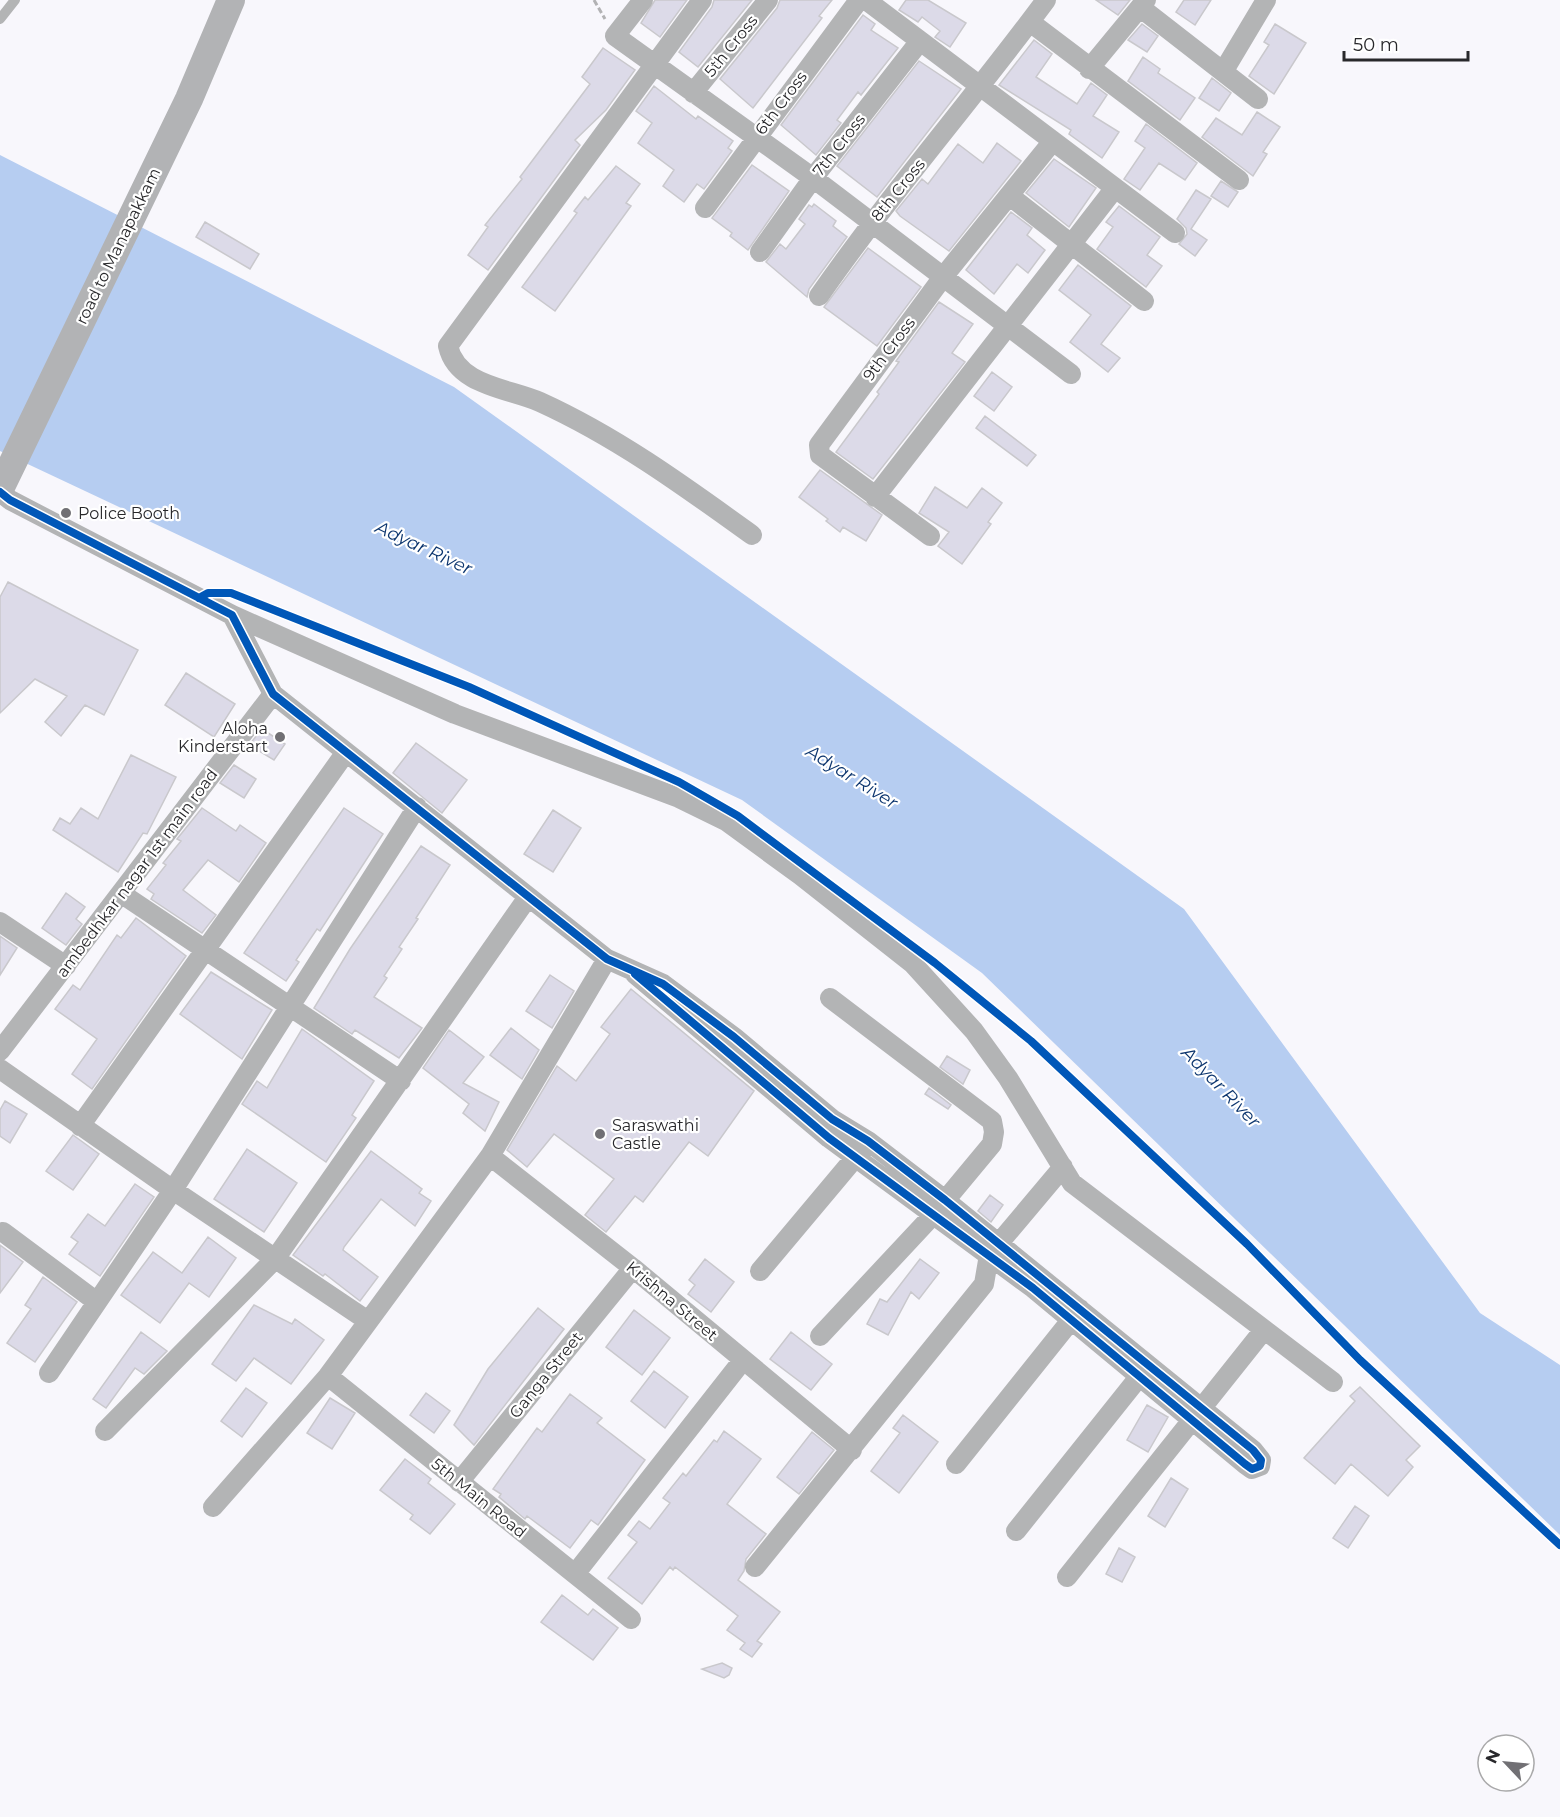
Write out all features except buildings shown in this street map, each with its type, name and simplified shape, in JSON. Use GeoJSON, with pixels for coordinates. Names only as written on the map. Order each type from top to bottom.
{"type":"FeatureCollection","features":[{"type":"Feature","properties":{"kind":"street","name":"road to Manapakkam"},"geometry":{"type":"LineString","coordinates":[[4,483],[189,99],[231,0]]}},
{"type":"Feature","properties":{"kind":"street"},"geometry":{"type":"LineString","coordinates":[[643,0],[615,36],[652,65],[813,178],[1071,374]]}},
{"type":"Feature","properties":{"kind":"street"},"geometry":{"type":"LineString","coordinates":[[702,0],[652,65],[448,346],[451,359],[467,376],[537,401],[617,442],[650,461],[752,536]]}},
{"type":"Feature","properties":{"kind":"street","name":"5th Cross"},"geometry":{"type":"LineString","coordinates":[[693,93],[768,0]]}},
{"type":"Feature","properties":{"kind":"street","name":"6th Cross"},"geometry":{"type":"LineString","coordinates":[[705,208],[859,0]]}},
{"type":"Feature","properties":{"kind":"street"},"geometry":{"type":"LineString","coordinates":[[866,0],[1175,233]]}},
{"type":"Feature","properties":{"kind":"street","name":"8th Cross"},"geometry":{"type":"LineString","coordinates":[[819,296],[870,223],[982,87],[1046,0]]}},
{"type":"Feature","properties":{"kind":"street"},"geometry":{"type":"LineString","coordinates":[[1223,72],[1266,0]]}},
{"type":"Feature","properties":{"kind":"street"},"geometry":{"type":"LineString","coordinates":[[1089,69],[1143,4],[1258,99]]}},
{"type":"Feature","properties":{"kind":"street"},"geometry":{"type":"LineString","coordinates":[[1030,22],[1089,69],[1239,180]]}},
{"type":"Feature","properties":{"kind":"street","name":"7th Cross"},"geometry":{"type":"LineString","coordinates":[[760,252],[813,178],[920,41]]}},
{"type":"Feature","properties":{"kind":"street","name":"9th Cross"},"geometry":{"type":"LineString","coordinates":[[930,536],[820,455],[819,445],[943,277],[1053,141]]}},
{"type":"Feature","properties":{"kind":"street"},"geometry":{"type":"LineString","coordinates":[[875,497],[1115,188]]}},
{"type":"Feature","properties":{"kind":"street"},"geometry":{"type":"LineString","coordinates":[[1010,196],[1144,301]]}},
{"type":"Feature","properties":{"kind":"street"},"geometry":{"type":"LineString","coordinates":[[4,483],[10,500],[232,615],[455,714],[679,798],[726,821],[800,875],[913,964],[974,1031],[1008,1078],[1072,1183],[1263,1331],[1333,1382]]}},
{"type":"Feature","properties":{"kind":"street"},"geometry":{"type":"LineString","coordinates":[[232,615],[273,694],[606,959],[635,974],[663,984],[757,1064],[832,1119],[868,1141],[939,1207],[1076,1314],[1195,1412]]}},
{"type":"Feature","properties":{"kind":"street","name":"ambedhkar nagar 1st main road"},"geometry":{"type":"LineString","coordinates":[[0,1051],[273,694]]}},
{"type":"Feature","properties":{"kind":"street"},"geometry":{"type":"LineString","coordinates":[[80,1126],[346,752]]}},
{"type":"Feature","properties":{"kind":"street"},"geometry":{"type":"LineString","coordinates":[[49,1373],[173,1190],[417,807]]}},
{"type":"Feature","properties":{"kind":"street"},"geometry":{"type":"LineString","coordinates":[[122,894],[400,1081]]}},
{"type":"Feature","properties":{"kind":"street"},"geometry":{"type":"LineString","coordinates":[[105,1431],[275,1259],[528,897]]}},
{"type":"Feature","properties":{"kind":"street"},"geometry":{"type":"LineString","coordinates":[[0,922],[66,966]]}},
{"type":"Feature","properties":{"kind":"street"},"geometry":{"type":"LineString","coordinates":[[213,1508],[328,1376],[490,1156],[606,959]]}},
{"type":"Feature","properties":{"kind":"street"},"geometry":{"type":"LineString","coordinates":[[820,1336],[939,1207],[992,1144],[994,1132],[992,1121],[830,998]]}},
{"type":"Feature","properties":{"kind":"street"},"geometry":{"type":"LineString","coordinates":[[757,1064],[811,1123],[857,1158],[939,1207]]}},
{"type":"Feature","properties":{"kind":"street"},"geometry":{"type":"LineString","coordinates":[[0,1069],[173,1190],[368,1321]]}},
{"type":"Feature","properties":{"kind":"street"},"geometry":{"type":"LineString","coordinates":[[760,1271],[857,1158],[868,1141]]}},
{"type":"Feature","properties":{"kind":"street","name":"Krishna Street"},"geometry":{"type":"LineString","coordinates":[[490,1156],[633,1268],[852,1450]]}},
{"type":"Feature","properties":{"kind":"street"},"geometry":{"type":"LineString","coordinates":[[755,1567],[852,1450],[984,1284],[994,1249],[1063,1167]]}},
{"type":"Feature","properties":{"kind":"street"},"geometry":{"type":"LineString","coordinates":[[3,1232],[98,1302]]}},
{"type":"Feature","properties":{"kind":"street","name":"Ganga Street"},"geometry":{"type":"LineString","coordinates":[[459,1482],[633,1268]]}},
{"type":"Feature","properties":{"kind":"street"},"geometry":{"type":"LineString","coordinates":[[956,1464],[1076,1314]]}},
{"type":"Feature","properties":{"kind":"street"},"geometry":{"type":"LineString","coordinates":[[1067,1577],[1195,1412],[1263,1331]]}},
{"type":"Feature","properties":{"kind":"street"},"geometry":{"type":"LineString","coordinates":[[575,1574],[743,1360]]}},
{"type":"Feature","properties":{"kind":"street"},"geometry":{"type":"LineString","coordinates":[[1016,1531],[1144,1370]]}},
{"type":"Feature","properties":{"kind":"street","name":"5th Main Road"},"geometry":{"type":"LineString","coordinates":[[328,1376],[631,1619]]}},
{"type":"Feature","properties":{"kind":"lane"},"geometry":{"type":"LineString","coordinates":[[0,19],[15,0]]}},
{"type":"Feature","properties":{"kind":"water","name":"Adyar River"},"geometry":{"type":"Polygon","coordinates":[[[0,155],[454,387],[1184,909],[1480,1313],[1560,1365],[1560,1535],[982,973],[742,800],[0,451],[0,155]]]}},
{"type":"Feature","properties":{"kind":"cycle path"},"geometry":{"type":"LineString","coordinates":[[0,492],[10,500],[232,615],[273,694],[607,959],[663,984],[734,1037],[832,1119],[868,1141],[945,1200],[1253,1450],[1261,1460],[1260,1466],[1252,1469],[1245,1464],[1033,1288],[829,1138],[635,974]]}},
{"type":"Feature","properties":{"kind":"cycle path"},"geometry":{"type":"LineString","coordinates":[[199,598],[208,593],[231,593],[469,687],[679,782],[738,816],[935,963],[1031,1041],[1247,1244],[1360,1360],[1560,1545]]}},
{"type":"Feature","properties":{"kind":"place","name":"Police Booth"},"geometry":{"type":"Point","coordinates":[66,513]}},
{"type":"Feature","properties":{"kind":"place","name":"Aloha Kinderstart"},"geometry":{"type":"Point","coordinates":[280,737]}},
{"type":"Feature","properties":{"kind":"place","name":"Saraswathi Castle"},"geometry":{"type":"Point","coordinates":[600,1134]}}]}
